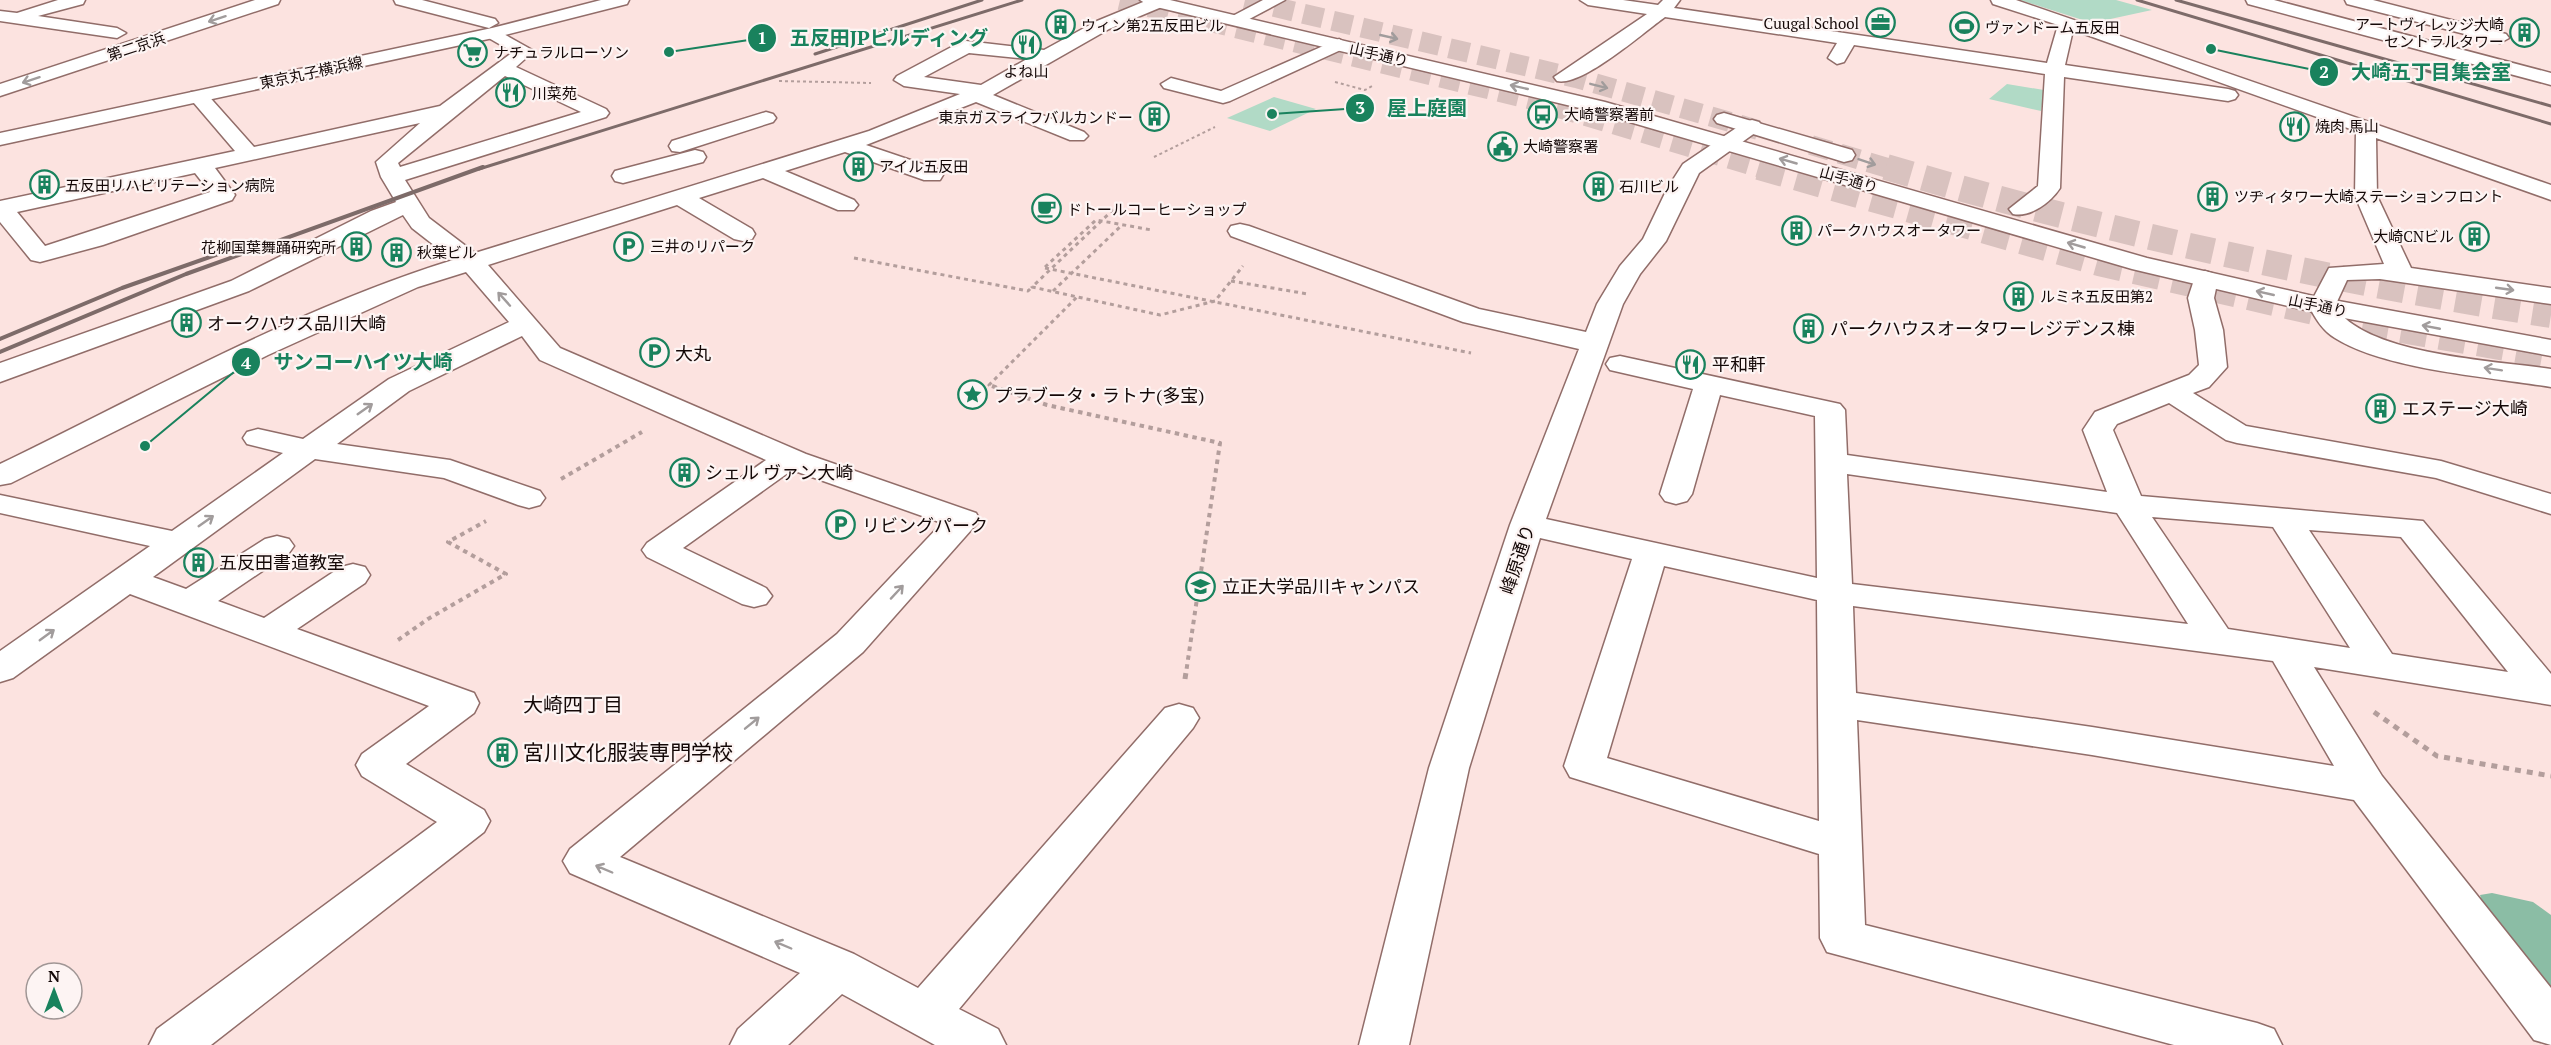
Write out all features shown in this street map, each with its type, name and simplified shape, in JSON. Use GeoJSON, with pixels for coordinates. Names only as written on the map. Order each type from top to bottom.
{"type":"FeatureCollection","features":[{"type":"Feature","properties":{"kind":"main road"},"geometry":{"type":"LineString","coordinates":[[7,17],[77,0]]}},
{"type":"Feature","properties":{"kind":"main road","name":"第二京浜"},"geometry":{"type":"LineString","coordinates":[[75,46],[220,0]]}},
{"type":"Feature","properties":{"kind":"main road","name":"第二京浜"},"geometry":{"type":"LineString","coordinates":[[1,90],[272,0]]}},
{"type":"Feature","properties":{"kind":"main road"},"geometry":{"type":"LineString","coordinates":[[402,0],[491,28],[525,51],[447,111],[387,162],[392,177],[420,223],[472,263],[550,354],[789,458],[964,519],[850,643],[585,861],[837,968],[981,1045]]}},
{"type":"Feature","properties":{"kind":"main road","name":"東京丸子横浜線"},"geometry":{"type":"LineString","coordinates":[[0,139],[491,28],[577,0]]}},
{"type":"Feature","properties":{"kind":"main road","name":"東京丸子横浜線"},"geometry":{"type":"LineString","coordinates":[[0,126],[621,0]]}},
{"type":"Feature","properties":{"kind":"main road"},"geometry":{"type":"LineString","coordinates":[[1588,0],[1667,5],[1848,39],[2301,106]]}},
{"type":"Feature","properties":{"kind":"main road"},"geometry":{"type":"LineString","coordinates":[[1999,0],[2068,22],[2551,193]]}},
{"type":"Feature","properties":{"kind":"main road"},"geometry":{"type":"LineString","coordinates":[[2254,0],[2551,79]]}},
{"type":"Feature","properties":{"kind":"main road"},"geometry":{"type":"LineString","coordinates":[[2353,0],[2500,38]]}},
{"type":"Feature","properties":{"kind":"main road"},"geometry":{"type":"LineString","coordinates":[[2,490],[100,425],[331,316],[409,282],[846,145],[980,93],[1103,25],[1153,1]]}},
{"type":"Feature","properties":{"kind":"main road","name":"山手通り"},"geometry":{"type":"LineString","coordinates":[[1153,1],[1232,10],[1339,44],[1598,106],[2081,247],[2205,279],[2551,328]]}},
{"type":"Feature","properties":{"kind":"main road","name":"山手通り"},"geometry":{"type":"LineString","coordinates":[[1232,10],[1269,4],[1461,54]]}},
{"type":"Feature","properties":{"kind":"main road"},"geometry":{"type":"LineString","coordinates":[[1564,78],[1585,66],[1667,5]]}},
{"type":"Feature","properties":{"kind":"main road"},"geometry":{"type":"LineString","coordinates":[[2351,26],[2374,14],[2518,51]]}},
{"type":"Feature","properties":{"kind":"main road"},"geometry":{"type":"LineString","coordinates":[[7,17],[117,33]]}},
{"type":"Feature","properties":{"kind":"main road"},"geometry":{"type":"LineString","coordinates":[[2021,209],[2049,188],[2056,69],[2064,29],[2068,22]]}},
{"type":"Feature","properties":{"kind":"main road"},"geometry":{"type":"LineString","coordinates":[[1838,58],[1848,39]]}},
{"type":"Feature","properties":{"kind":"main road"},"geometry":{"type":"LineString","coordinates":[[1171,84],[1223,98],[1339,44]]}},
{"type":"Feature","properties":{"kind":"main road"},"geometry":{"type":"LineString","coordinates":[[904,80],[966,46],[1046,56]]}},
{"type":"Feature","properties":{"kind":"main road"},"geometry":{"type":"LineString","coordinates":[[392,177],[599,112],[503,68]]}},
{"type":"Feature","properties":{"kind":"main road"},"geometry":{"type":"LineString","coordinates":[[1541,72],[1607,88]]}},
{"type":"Feature","properties":{"kind":"main road"},"geometry":{"type":"LineString","coordinates":[[904,80],[980,93],[1077,136]]}},
{"type":"Feature","properties":{"kind":"main road"},"geometry":{"type":"LineString","coordinates":[[198,96],[250,155]]}},
{"type":"Feature","properties":{"kind":"main road"},"geometry":{"type":"LineString","coordinates":[[201,165],[224,195],[94,240],[40,255],[1,208],[447,111]]}},
{"type":"Feature","properties":{"kind":"main road","name":"山手通り"},"geometry":{"type":"LineString","coordinates":[[1702,113],[1752,126],[1863,161]]}},
{"type":"Feature","properties":{"kind":"main road"},"geometry":{"type":"LineString","coordinates":[[625,165],[678,145],[765,118]]}},
{"type":"Feature","properties":{"kind":"main road","name":"峰原通り"},"geometry":{"type":"LineString","coordinates":[[1384,1045],[1449,768],[1527,525],[1608,354],[1610,304],[1629,271],[1654,241],[1678,189],[1691,169],[1726,142],[1752,126]]}},
{"type":"Feature","properties":{"kind":"main road"},"geometry":{"type":"LineString","coordinates":[[2374,130],[2366,133],[2366,196],[2401,274]]}},
{"type":"Feature","properties":{"kind":"main road"},"geometry":{"type":"LineString","coordinates":[[678,145],[730,182]]}},
{"type":"Feature","properties":{"kind":"main road"},"geometry":{"type":"LineString","coordinates":[[846,145],[932,175]]}},
{"type":"Feature","properties":{"kind":"main road"},"geometry":{"type":"LineString","coordinates":[[766,171],[846,205]]}},
{"type":"Feature","properties":{"kind":"main road","name":"山手通り"},"geometry":{"type":"LineString","coordinates":[[1976,196],[2225,265],[2326,297],[2551,348]]}},
{"type":"Feature","properties":{"kind":"main road"},"geometry":{"type":"LineString","coordinates":[[682,198],[742,234]]}},
{"type":"Feature","properties":{"kind":"main road"},"geometry":{"type":"LineString","coordinates":[[0,374],[240,286],[380,216],[409,205]]}},
{"type":"Feature","properties":{"kind":"main road"},"geometry":{"type":"LineString","coordinates":[[1240,231],[1472,316],[1577,338],[1608,354],[1709,384],[1830,410],[1843,939],[2257,1045]]}},
{"type":"Feature","properties":{"kind":"main road"},"geometry":{"type":"LineString","coordinates":[[2551,296],[2380,271],[2338,273],[2326,297],[2333,324],[2346,334],[2370,344],[2429,358],[2551,378]]}},
{"type":"Feature","properties":{"kind":"main road"},"geometry":{"type":"LineString","coordinates":[[2205,279],[2201,298],[2210,330],[2213,367],[2199,381],[2106,418],[2098,430],[2128,505],[2216,640]]}},
{"type":"Feature","properties":{"kind":"main road"},"geometry":{"type":"LineString","coordinates":[[0,669],[399,385],[526,324]]}},
{"type":"Feature","properties":{"kind":"main road"},"geometry":{"type":"LineString","coordinates":[[1676,494],[1709,384]]}},
{"type":"Feature","properties":{"kind":"main road"},"geometry":{"type":"LineString","coordinates":[[2171,392],[2237,434],[2441,470],[2551,504]]}},
{"type":"Feature","properties":{"kind":"main road"},"geometry":{"type":"LineString","coordinates":[[258,438],[450,469],[529,498]]}},
{"type":"Feature","properties":{"kind":"main road"},"geometry":{"type":"LineString","coordinates":[[754,596],[659,550],[789,458]]}},
{"type":"Feature","properties":{"kind":"main road"},"geometry":{"type":"LineString","coordinates":[[1832,462],[2128,505],[2411,528],[2547,691]]}},
{"type":"Feature","properties":{"kind":"main road"},"geometry":{"type":"LineString","coordinates":[[2,490],[177,542]]}},
{"type":"Feature","properties":{"kind":"main road"},"geometry":{"type":"LineString","coordinates":[[2285,519],[2379,664]]}},
{"type":"Feature","properties":{"kind":"main road"},"geometry":{"type":"LineString","coordinates":[[1527,525],[1834,593],[2216,640],[2547,691]]}},
{"type":"Feature","properties":{"kind":"main road"},"geometry":{"type":"LineString","coordinates":[[190,603],[277,546]]}},
{"type":"Feature","properties":{"kind":"main road"},"geometry":{"type":"LineString","coordinates":[[1651,552],[1584,766],[1841,844]]}},
{"type":"Feature","properties":{"kind":"main road"},"geometry":{"type":"LineString","coordinates":[[268,632],[353,575]]}},
{"type":"Feature","properties":{"kind":"main road"},"geometry":{"type":"LineString","coordinates":[[124,579],[460,703],[376,765],[469,822],[174,1045]]}},
{"type":"Feature","properties":{"kind":"main road"},"geometry":{"type":"LineString","coordinates":[[2285,650],[2367,788],[2551,1025]]}},
{"type":"Feature","properties":{"kind":"main road"},"geometry":{"type":"LineString","coordinates":[[1838,704],[2092,741],[2367,788]]}},
{"type":"Feature","properties":{"kind":"main road"},"geometry":{"type":"LineString","coordinates":[[925,1014],[1179,718]]}},
{"type":"Feature","properties":{"kind":"main road"},"geometry":{"type":"LineString","coordinates":[[755,1045],[837,968]]}},
{"type":"Feature","properties":{"kind":"path"},"geometry":{"type":"LineString","coordinates":[[779,81],[897,84],[904,80]]}},
{"type":"Feature","properties":{"kind":"path"},"geometry":{"type":"LineString","coordinates":[[1333,82],[1365,90],[1372,86],[1366,89],[1350,86]]}},
{"type":"Feature","properties":{"kind":"path"},"geometry":{"type":"LineString","coordinates":[[1154,157],[1185,142]]}},
{"type":"Feature","properties":{"kind":"path"},"geometry":{"type":"LineString","coordinates":[[854,258],[1028,291],[1119,204]]}},
{"type":"Feature","properties":{"kind":"path"},"geometry":{"type":"LineString","coordinates":[[1152,230],[1096,220],[1045,267],[1460,351]]}},
{"type":"Feature","properties":{"kind":"path"},"geometry":{"type":"LineString","coordinates":[[1052,292],[1122,225]]}},
{"type":"Feature","properties":{"kind":"path"},"geometry":{"type":"LineString","coordinates":[[1032,287],[1160,315],[1215,301],[1243,266]]}},
{"type":"Feature","properties":{"kind":"path"},"geometry":{"type":"LineString","coordinates":[[1231,281],[1312,295]]}},
{"type":"Feature","properties":{"kind":"path"},"geometry":{"type":"LineString","coordinates":[[1077,297],[989,385],[1047,405],[1220,443],[1179,718]]}},
{"type":"Feature","properties":{"kind":"path"},"geometry":{"type":"LineString","coordinates":[[361,667],[428,619],[506,574],[448,542],[679,411]]}},
{"type":"Feature","properties":{"kind":"path"},"geometry":{"type":"LineString","coordinates":[[2371,710],[2438,756],[2551,776]]}},
{"type":"Feature","properties":{"kind":"green space"},"geometry":{"type":"Polygon","coordinates":[[[2020,0],[2116,0],[2152,10],[2092,23],[2020,0]]]}},
{"type":"Feature","properties":{"kind":"green space"},"geometry":{"type":"Polygon","coordinates":[[[2007,84],[2044,90],[2041,111],[1989,99],[2007,84]]]}},
{"type":"Feature","properties":{"kind":"green space"},"geometry":{"type":"Polygon","coordinates":[[[1274,97],[1316,109],[1270,131],[1227,118],[1274,97]]]}},
{"type":"Feature","properties":{"kind":"green space"},"geometry":{"type":"Polygon","coordinates":[[[2492,893],[2533,902],[2551,915],[2551,989],[2483,905],[2480,895],[2492,893]]]}},
{"type":"Feature","properties":{"kind":"tunnel"},"geometry":{"type":"LineString","coordinates":[[1120,0],[1529,99],[1764,169]]}},
{"type":"Feature","properties":{"kind":"tunnel"},"geometry":{"type":"LineString","coordinates":[[1245,0],[1576,78],[1758,130]]}},
{"type":"Feature","properties":{"kind":"tunnel"},"geometry":{"type":"LineString","coordinates":[[1811,145],[1891,169]]}},
{"type":"Feature","properties":{"kind":"tunnel"},"geometry":{"type":"LineString","coordinates":[[1759,167],[2099,263],[2362,323],[2551,356]]}},
{"type":"Feature","properties":{"kind":"tunnel"},"geometry":{"type":"LineString","coordinates":[[1886,167],[2050,212],[2216,252],[2383,286],[2551,315]]}},
{"type":"Feature","properties":{"kind":"railway"},"geometry":{"type":"LineString","coordinates":[[815,54],[982,0]]}},
{"type":"Feature","properties":{"kind":"railway"},"geometry":{"type":"LineString","coordinates":[[479,169],[1022,0]]}},
{"type":"Feature","properties":{"kind":"railway"},"geometry":{"type":"LineString","coordinates":[[2137,0],[2551,124]]}},
{"type":"Feature","properties":{"kind":"railway"},"geometry":{"type":"LineString","coordinates":[[2176,0],[2551,106]]}},
{"type":"Feature","properties":{"kind":"railway"},"geometry":{"type":"LineString","coordinates":[[0,352],[186,274],[483,167]]}},
{"type":"Feature","properties":{"kind":"railway"},"geometry":{"type":"LineString","coordinates":[[0,339],[122,288],[221,253]]}},
{"type":"Feature","properties":{"kind":"place","name":"Cuugal School"},"geometry":{"type":"Point","coordinates":[1880,23]}},
{"type":"Feature","properties":{"kind":"place","name":"ウィン第2五反田ビル"},"geometry":{"type":"Point","coordinates":[1060,25]}},
{"type":"Feature","properties":{"kind":"place","name":"ヴァンドーム五反田"},"geometry":{"type":"Point","coordinates":[1964,27]}},
{"type":"Feature","properties":{"kind":"place","name":"アートヴィレッジ大崎 セントラルタワー"},"geometry":{"type":"Point","coordinates":[2525,33]}},
{"type":"Feature","properties":{"kind":"place","name":"よね山"},"geometry":{"type":"Point","coordinates":[1026,44]}},
{"type":"Feature","properties":{"kind":"place","name":"大崎五丁目集会室"},"geometry":{"type":"Point","coordinates":[2211,49]}},
{"type":"Feature","properties":{"kind":"place","name":"ナチュラルローソン"},"geometry":{"type":"Point","coordinates":[473,52]}},
{"type":"Feature","properties":{"kind":"place","name":"五反田JPビルディング"},"geometry":{"type":"Point","coordinates":[669,52]}},
{"type":"Feature","properties":{"kind":"place","name":"川菜苑"},"geometry":{"type":"Point","coordinates":[511,93]}},
{"type":"Feature","properties":{"kind":"place","name":"屋上庭園"},"geometry":{"type":"Point","coordinates":[1272,114]}},
{"type":"Feature","properties":{"kind":"place","name":"大崎警察署前"},"geometry":{"type":"Point","coordinates":[1543,114]}},
{"type":"Feature","properties":{"kind":"place","name":"東京ガスライフバルカンドー"},"geometry":{"type":"Point","coordinates":[1154,117]}},
{"type":"Feature","properties":{"kind":"place","name":"焼肉 馬山"},"geometry":{"type":"Point","coordinates":[2294,126]}},
{"type":"Feature","properties":{"kind":"place","name":"大崎警察署"},"geometry":{"type":"Point","coordinates":[1502,146]}},
{"type":"Feature","properties":{"kind":"place","name":"アイル五反田"},"geometry":{"type":"Point","coordinates":[858,166]}},
{"type":"Feature","properties":{"kind":"place","name":"五反田リハビリテーション病院"},"geometry":{"type":"Point","coordinates":[44,185]}},
{"type":"Feature","properties":{"kind":"place","name":"石川ビル"},"geometry":{"type":"Point","coordinates":[1598,186]}},
{"type":"Feature","properties":{"kind":"place","name":"ツヂィタワー大崎ステーションフロント"},"geometry":{"type":"Point","coordinates":[2213,196]}},
{"type":"Feature","properties":{"kind":"place","name":"ドトールコーヒーショップ"},"geometry":{"type":"Point","coordinates":[1046,209]}},
{"type":"Feature","properties":{"kind":"place","name":"パークハウスオータワー"},"geometry":{"type":"Point","coordinates":[1796,230]}},
{"type":"Feature","properties":{"kind":"place","name":"大崎CNビル"},"geometry":{"type":"Point","coordinates":[2475,236]}},
{"type":"Feature","properties":{"kind":"place","name":"三井のリパーク"},"geometry":{"type":"Point","coordinates":[629,246]}},
{"type":"Feature","properties":{"kind":"place","name":"花柳国葉舞踊研究所"},"geometry":{"type":"Point","coordinates":[357,247]}},
{"type":"Feature","properties":{"kind":"place","name":"秋葉ビル"},"geometry":{"type":"Point","coordinates":[396,252]}},
{"type":"Feature","properties":{"kind":"place","name":"ルミネ五反田第2"},"geometry":{"type":"Point","coordinates":[2019,296]}},
{"type":"Feature","properties":{"kind":"place","name":"オークハウス品川大崎"},"geometry":{"type":"Point","coordinates":[186,323]}},
{"type":"Feature","properties":{"kind":"place","name":"パークハウスオータワーレジデンス棟"},"geometry":{"type":"Point","coordinates":[1809,328]}},
{"type":"Feature","properties":{"kind":"place","name":"大丸"},"geometry":{"type":"Point","coordinates":[654,353]}},
{"type":"Feature","properties":{"kind":"place","name":"平和軒"},"geometry":{"type":"Point","coordinates":[1691,364]}},
{"type":"Feature","properties":{"kind":"place","name":"プラブータ・ラトナ(多宝)"},"geometry":{"type":"Point","coordinates":[973,395]}},
{"type":"Feature","properties":{"kind":"place","name":"エステージ大崎"},"geometry":{"type":"Point","coordinates":[2381,408]}},
{"type":"Feature","properties":{"kind":"place","name":"サンコーハイツ大崎"},"geometry":{"type":"Point","coordinates":[145,446]}},
{"type":"Feature","properties":{"kind":"place","name":"シェル ヴァン大崎"},"geometry":{"type":"Point","coordinates":[684,472]}},
{"type":"Feature","properties":{"kind":"place","name":"リビングパーク"},"geometry":{"type":"Point","coordinates":[841,525]}},
{"type":"Feature","properties":{"kind":"place","name":"五反田書道教室"},"geometry":{"type":"Point","coordinates":[198,562]}},
{"type":"Feature","properties":{"kind":"place","name":"立正大学品川キャンパス"},"geometry":{"type":"Point","coordinates":[1201,586]}},
{"type":"Feature","properties":{"kind":"place","name":"宮川文化服装専門学校"},"geometry":{"type":"Point","coordinates":[502,752]}},
{"type":"Feature","properties":{"kind":"district","name":"大崎四丁目"},"geometry":{"type":"Point","coordinates":[573,704]}}]}
